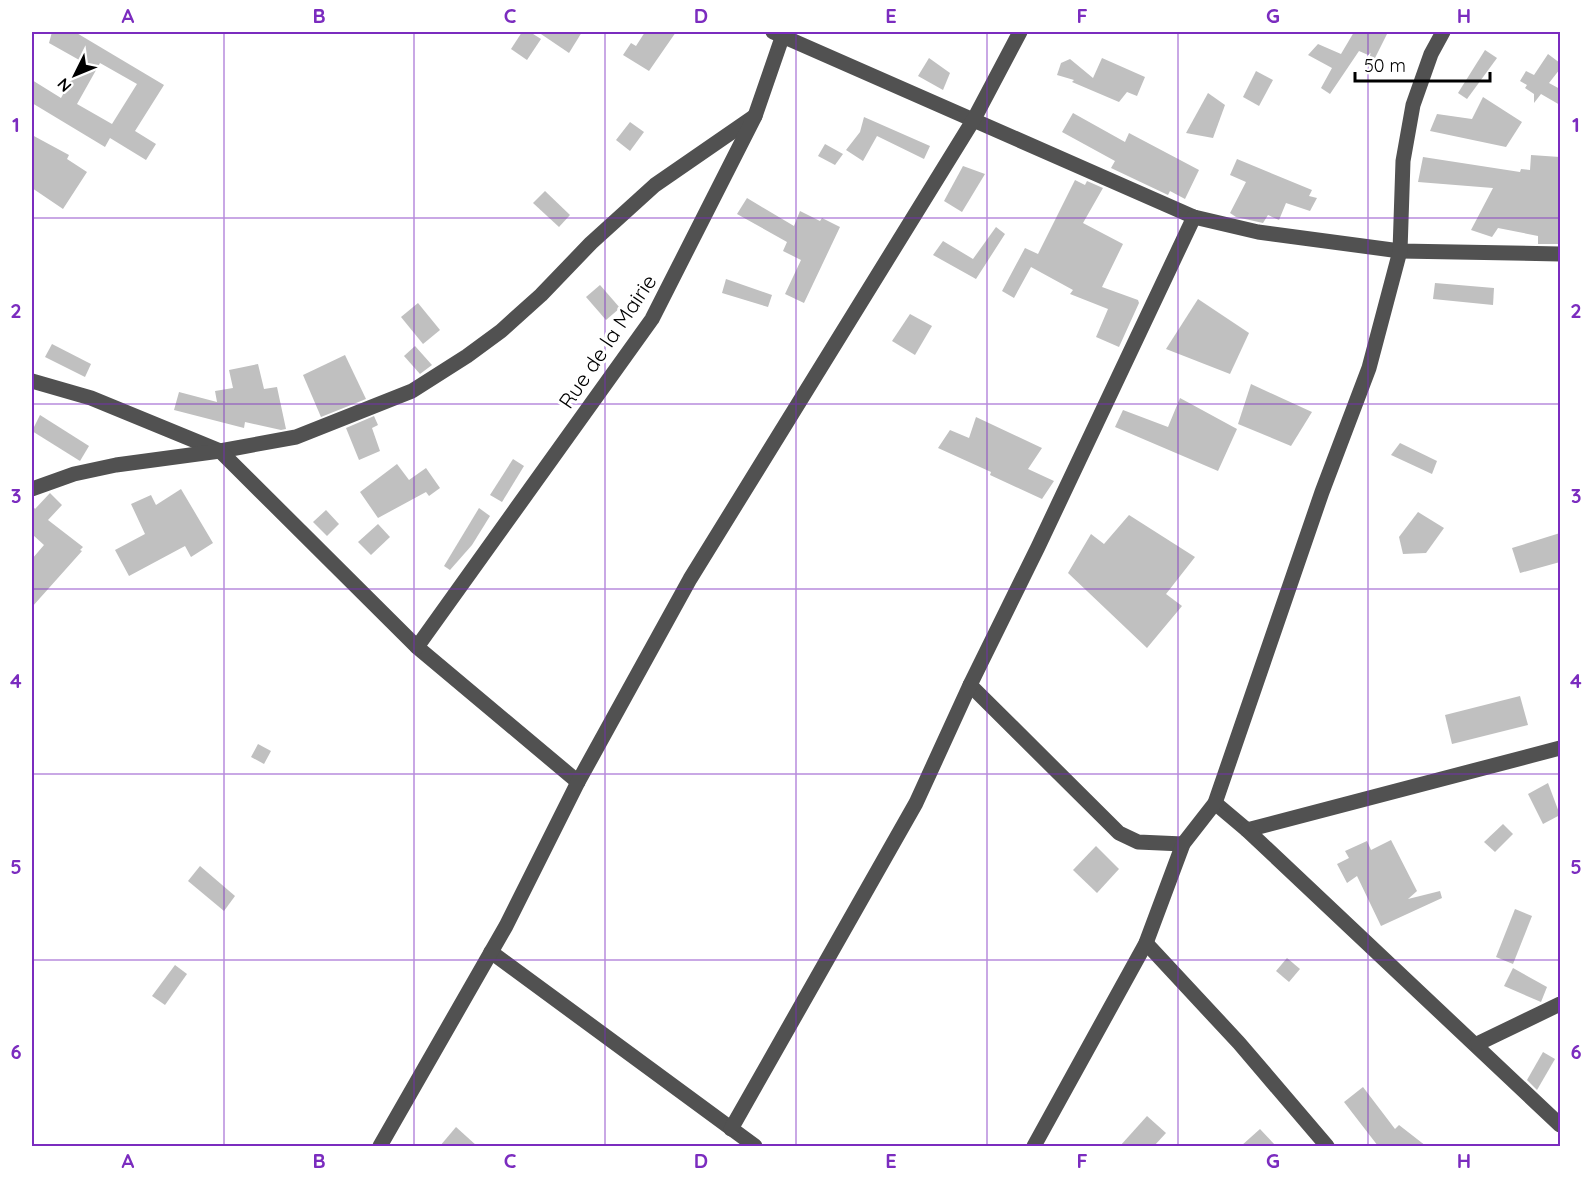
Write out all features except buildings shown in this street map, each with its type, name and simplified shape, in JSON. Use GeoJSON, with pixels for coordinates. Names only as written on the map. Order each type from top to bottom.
{"type":"FeatureCollection","features":[{"type":"Feature","properties":{"kind":"street"},"geometry":{"type":"LineString","coordinates":[[1005,32],[1012,46]]}},
{"type":"Feature","properties":{"kind":"street"},"geometry":{"type":"LineString","coordinates":[[380,1146],[491,952],[578,782],[690,579],[974,119],[1020,32]]}},
{"type":"Feature","properties":{"kind":"street"},"geometry":{"type":"LineString","coordinates":[[1034,1146],[1146,943],[1182,844],[1215,803],[1322,492],[1369,368],[1400,251],[1403,160],[1413,105],[1431,54],[1443,32]]}},
{"type":"Feature","properties":{"kind":"street"},"geometry":{"type":"LineString","coordinates":[[780,33],[1194,217],[1258,232],[1400,251],[1560,254]]}},
{"type":"Feature","properties":{"kind":"street","name":"Rue de la Mairie"},"geometry":{"type":"LineString","coordinates":[[417,647],[652,319],[755,117],[780,33]]}},
{"type":"Feature","properties":{"kind":"street"},"geometry":{"type":"LineString","coordinates":[[32,489],[74,474],[116,465],[220,451],[296,437],[412,392],[501,331],[591,243],[655,185],[755,117]]}},
{"type":"Feature","properties":{"kind":"street"},"geometry":{"type":"LineString","coordinates":[[731,1128],[916,803],[1194,217]]}},
{"type":"Feature","properties":{"kind":"street"},"geometry":{"type":"LineString","coordinates":[[32,381],[91,398],[220,451],[417,647],[578,782]]}},
{"type":"Feature","properties":{"kind":"street"},"geometry":{"type":"LineString","coordinates":[[970,685],[1119,833],[1137,842],[1182,844]]}},
{"type":"Feature","properties":{"kind":"street"},"geometry":{"type":"LineString","coordinates":[[1247,830],[1560,748]]}},
{"type":"Feature","properties":{"kind":"street"},"geometry":{"type":"LineString","coordinates":[[1215,803],[1477,1044],[1560,1125]]}},
{"type":"Feature","properties":{"kind":"street"},"geometry":{"type":"LineString","coordinates":[[1146,943],[1239,1043],[1328,1146]]}},
{"type":"Feature","properties":{"kind":"street"},"geometry":{"type":"LineString","coordinates":[[491,952],[755,1146]]}},
{"type":"Feature","properties":{"kind":"street"},"geometry":{"type":"LineString","coordinates":[[1477,1044],[1560,1004]]}}]}
